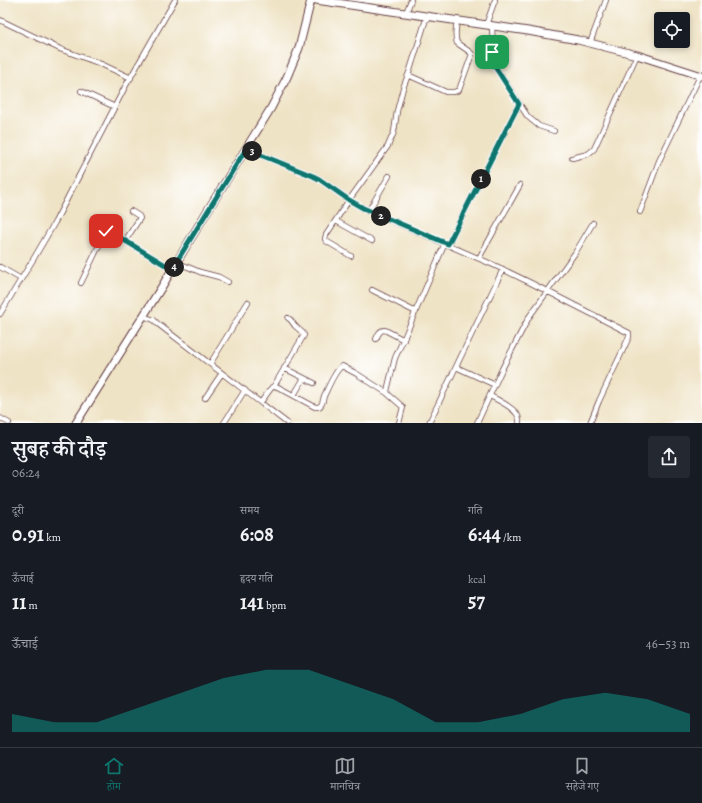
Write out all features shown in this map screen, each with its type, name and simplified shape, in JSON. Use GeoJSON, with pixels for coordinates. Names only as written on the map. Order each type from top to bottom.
{"type":"FeatureCollection","features":[{"type":"Feature","properties":{"kind":"street"},"geometry":{"type":"LineString","coordinates":[[0,314],[54,222],[115,107],[176,0]]}},
{"type":"Feature","properties":{"kind":"street"},"geometry":{"type":"LineString","coordinates":[[76,423],[271,108],[288,77],[299,48],[311,0]]}},
{"type":"Feature","properties":{"kind":"street"},"geometry":{"type":"LineString","coordinates":[[316,0],[528,31],[578,40],[637,55],[701,76],[660,161],[640,212]]}},
{"type":"Feature","properties":{"kind":"street"},"geometry":{"type":"LineString","coordinates":[[406,13],[411,0]]}},
{"type":"Feature","properties":{"kind":"street"},"geometry":{"type":"LineString","coordinates":[[495,0],[489,26],[493,48],[491,60],[525,113],[532,121],[554,131]]}},
{"type":"Feature","properties":{"kind":"street"},"geometry":{"type":"LineString","coordinates":[[590,43],[606,0]]}},
{"type":"Feature","properties":{"kind":"street"},"geometry":{"type":"LineString","coordinates":[[351,256],[325,239],[326,235],[388,146],[394,132],[400,96],[427,16]]}},
{"type":"Feature","properties":{"kind":"street"},"geometry":{"type":"LineString","coordinates":[[0,20],[60,49],[101,64],[131,78]]}},
{"type":"Feature","properties":{"kind":"street"},"geometry":{"type":"LineString","coordinates":[[408,75],[446,92],[454,92],[459,90],[472,54],[456,41],[455,36],[457,21]]}},
{"type":"Feature","properties":{"kind":"street"},"geometry":{"type":"LineString","coordinates":[[572,158],[588,154],[594,149],[637,55]]}},
{"type":"Feature","properties":{"kind":"street"},"geometry":{"type":"LineString","coordinates":[[81,91],[115,107]]}},
{"type":"Feature","properties":{"kind":"street"},"geometry":{"type":"LineString","coordinates":[[387,393],[395,358],[446,244],[519,104]]}},
{"type":"Feature","properties":{"kind":"street"},"geometry":{"type":"LineString","coordinates":[[246,149],[313,176],[363,208],[503,269],[629,333],[630,335],[590,423]]}},
{"type":"Feature","properties":{"kind":"street"},"geometry":{"type":"LineString","coordinates":[[369,210],[389,176]]}},
{"type":"Feature","properties":{"kind":"street"},"geometry":{"type":"LineString","coordinates":[[479,258],[520,184]]}},
{"type":"Feature","properties":{"kind":"street"},"geometry":{"type":"LineString","coordinates":[[125,241],[140,218],[131,211]]}},
{"type":"Feature","properties":{"kind":"street"},"geometry":{"type":"LineString","coordinates":[[336,221],[372,242]]}},
{"type":"Feature","properties":{"kind":"street"},"geometry":{"type":"LineString","coordinates":[[477,423],[528,317],[575,253],[593,223]]}},
{"type":"Feature","properties":{"kind":"street"},"geometry":{"type":"LineString","coordinates":[[81,283],[106,231],[109,231],[125,241],[174,266],[219,277],[228,282]]}},
{"type":"Feature","properties":{"kind":"street"},"geometry":{"type":"LineString","coordinates":[[0,267],[21,279]]}},
{"type":"Feature","properties":{"kind":"street"},"geometry":{"type":"LineString","coordinates":[[429,423],[503,269]]}},
{"type":"Feature","properties":{"kind":"street"},"geometry":{"type":"LineString","coordinates":[[372,290],[416,312]]}},
{"type":"Feature","properties":{"kind":"street"},"geometry":{"type":"LineString","coordinates":[[210,364],[248,302]]}},
{"type":"Feature","properties":{"kind":"street"},"geometry":{"type":"LineString","coordinates":[[143,316],[158,324],[287,423]]}},
{"type":"Feature","properties":{"kind":"street"},"geometry":{"type":"LineString","coordinates":[[261,402],[274,386],[304,336],[303,333],[294,325],[292,320],[288,318]]}},
{"type":"Feature","properties":{"kind":"street"},"geometry":{"type":"LineString","coordinates":[[376,339],[381,330],[384,330],[404,340]]}},
{"type":"Feature","properties":{"kind":"street"},"geometry":{"type":"LineString","coordinates":[[274,386],[278,386],[315,407],[319,407],[337,370],[342,366],[387,393],[403,407],[399,423]]}},
{"type":"Feature","properties":{"kind":"street"},"geometry":{"type":"LineString","coordinates":[[456,367],[495,385]]}},
{"type":"Feature","properties":{"kind":"street"},"geometry":{"type":"LineString","coordinates":[[284,368],[314,383]]}},
{"type":"Feature","properties":{"kind":"street"},"geometry":{"type":"LineString","coordinates":[[206,398],[222,373]]}},
{"type":"Feature","properties":{"kind":"street"},"geometry":{"type":"LineString","coordinates":[[294,395],[304,378]]}},
{"type":"Feature","properties":{"kind":"street"},"geometry":{"type":"LineString","coordinates":[[224,423],[245,390]]}},
{"type":"Feature","properties":{"kind":"street"},"geometry":{"type":"LineString","coordinates":[[490,396],[502,402],[516,413],[519,423]]}},
{"type":"Feature","properties":{"kind":"street"},"geometry":{"type":"LineString","coordinates":[[0,418],[9,423]]}},
{"type":"Feature","properties":{"kind":"route"},"geometry":{"type":"LineString","coordinates":[[106,231],[109,231],[172,269],[246,149],[313,176],[363,208],[371,210],[378,215],[448,244],[519,104],[492,62],[492,52]]}}]}
